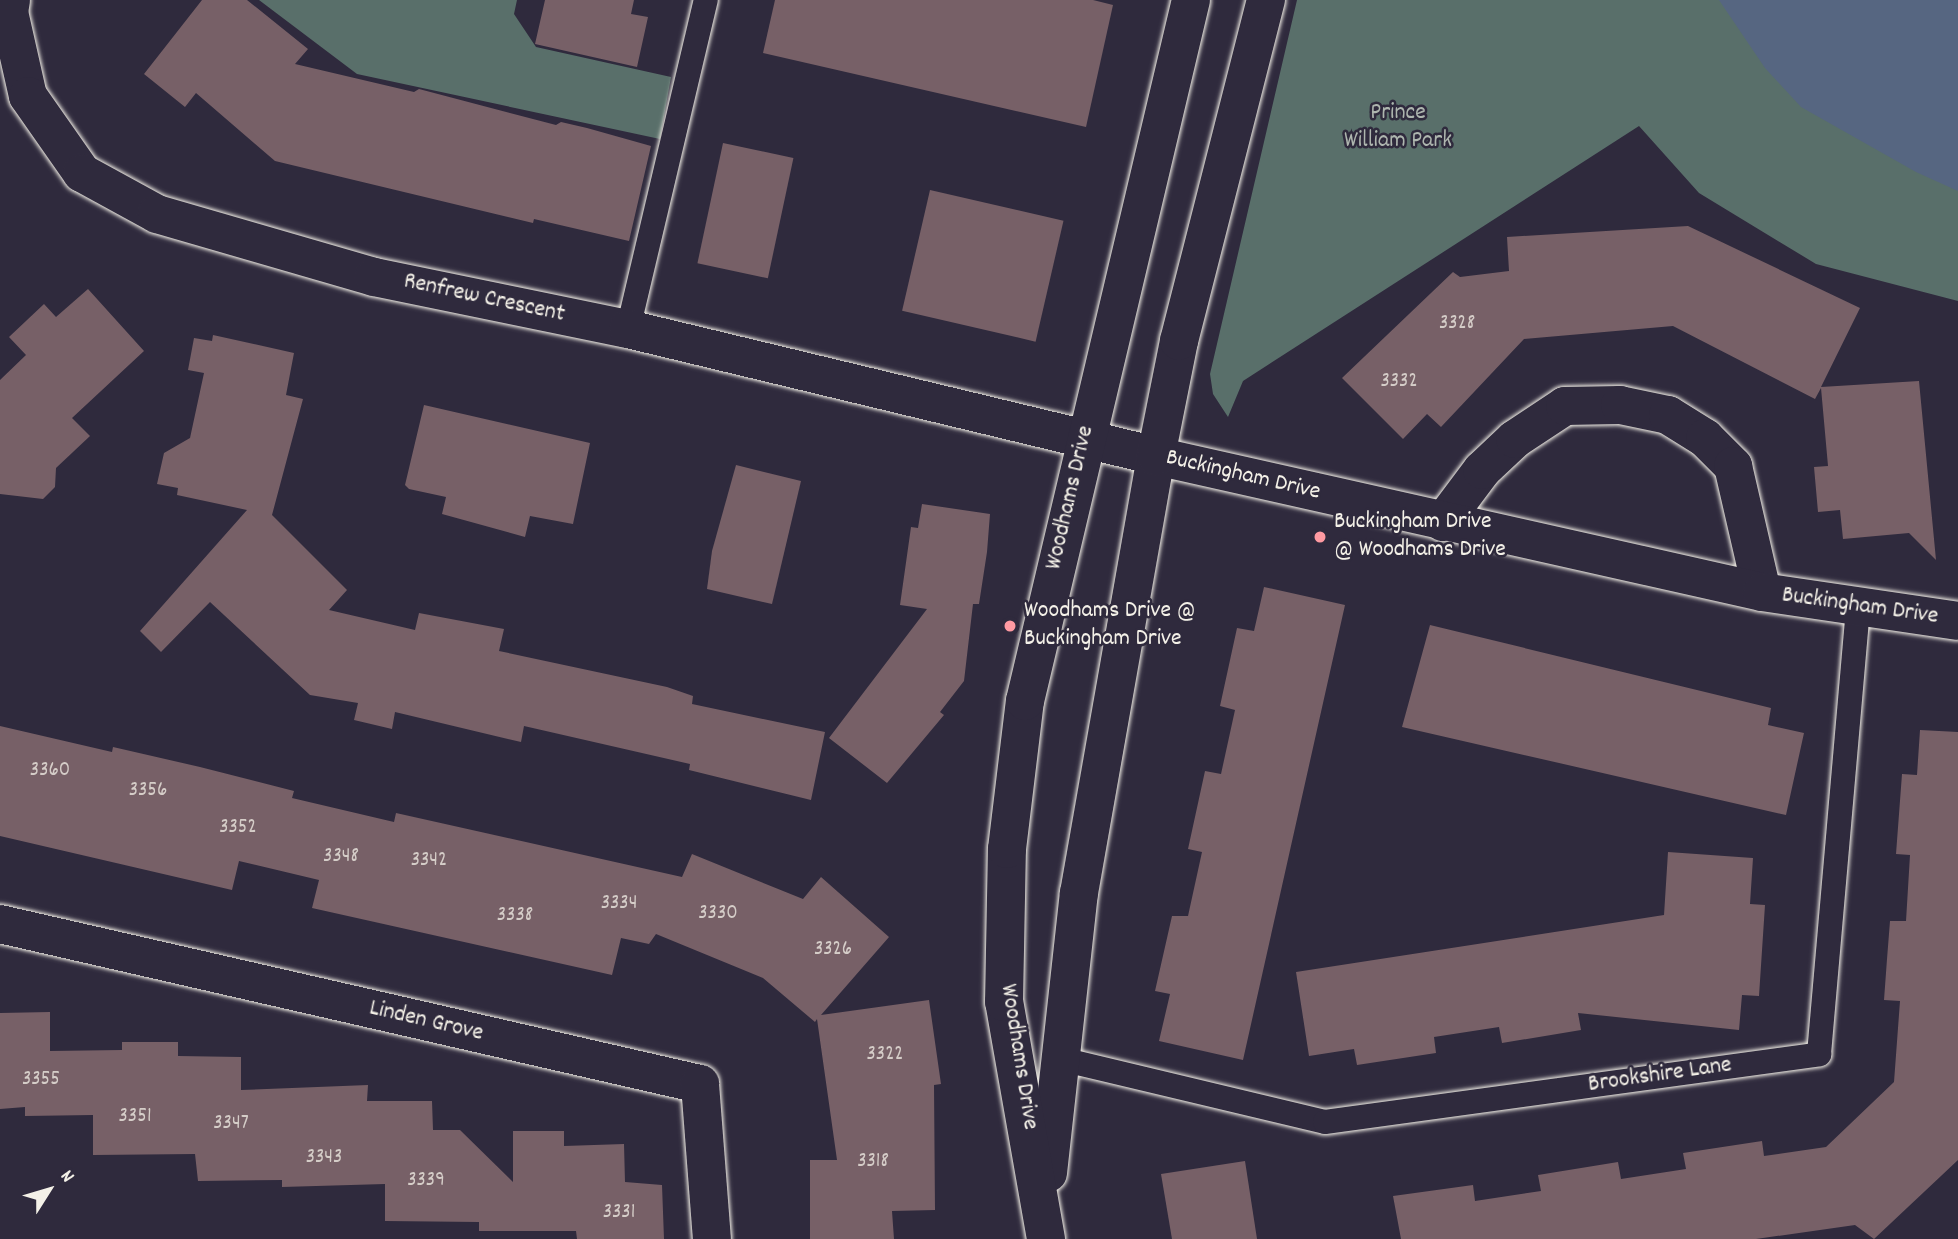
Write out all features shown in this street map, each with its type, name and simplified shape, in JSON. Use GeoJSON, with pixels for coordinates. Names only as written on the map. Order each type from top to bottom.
{"type":"FeatureCollection","features":[{"type":"Feature","properties":{"kind":"street","name":"Renfrew Crescent"},"geometry":{"type":"LineString","coordinates":[[11,0],[9,12],[28,96],[82,173],[157,214],[374,277],[628,328],[866,388],[1084,435]]}},
{"type":"Feature","properties":{"kind":"street","name":"Woodhams Drive"},"geometry":{"type":"LineString","coordinates":[[1045,1224],[1004,1002],[1007,849],[1025,701],[1084,435],[1191,0]]}},
{"type":"Feature","properties":{"kind":"street","name":"Woodhams Drive"},"geometry":{"type":"LineString","coordinates":[[1045,1224],[1079,893],[1156,456],[1179,341],[1266,0]]}},
{"type":"Feature","properties":{"kind":"street","name":"Buckingham Drive"},"geometry":{"type":"LineString","coordinates":[[1443,522],[1482,470],[1516,439],[1565,406],[1620,405],[1668,415],[1704,438],[1733,466],[1762,592]]}},
{"type":"Feature","properties":{"kind":"street","name":"Buckingham Drive"},"geometry":{"type":"LineString","coordinates":[[1084,435],[1156,456],[1762,592],[1958,621]]}},
{"type":"Feature","properties":{"kind":"street","name":"Linden Grove"},"geometry":{"type":"LineString","coordinates":[[0,924],[699,1084],[712,1239]]}},
{"type":"Feature","properties":{"kind":"lane"},"geometry":{"type":"LineString","coordinates":[[628,328],[706,0]]}},
{"type":"Feature","properties":{"kind":"lane","name":"Brookshire Lane"},"geometry":{"type":"LineString","coordinates":[[1061,1059],[1325,1122],[1819,1054],[1858,606]]}},
{"type":"Feature","properties":{"kind":"green space"},"geometry":{"type":"Polygon","coordinates":[[[259,0],[517,0],[514,14],[536,47],[671,77],[660,139],[357,74],[259,0]]]}},
{"type":"Feature","properties":{"kind":"green space","name":"Prince William Park"},"geometry":{"type":"Polygon","coordinates":[[[1297,0],[1958,0],[1958,301],[1816,264],[1699,193],[1639,126],[1243,381],[1228,417],[1213,394],[1210,374],[1297,0]]]}},
{"type":"Feature","properties":{"kind":"water"},"geometry":{"type":"Polygon","coordinates":[[[1719,0],[1958,0],[1958,191],[1916,172],[1801,107],[1765,68],[1719,0]]]}},
{"type":"Feature","properties":{"kind":"building"},"geometry":{"type":"Polygon","coordinates":[[[202,0],[247,0],[308,49],[295,64],[414,92],[419,89],[556,125],[561,122],[651,146],[629,241],[534,219],[533,223],[275,161],[196,93],[185,107],[144,74],[202,0]]]}},
{"type":"Feature","properties":{"kind":"building"},"geometry":{"type":"Polygon","coordinates":[[[545,0],[634,0],[631,14],[648,17],[637,67],[535,44],[545,0]]]}},
{"type":"Feature","properties":{"kind":"building"},"geometry":{"type":"Polygon","coordinates":[[[775,0],[1093,0],[1113,5],[1086,127],[763,53],[775,0]]]}},
{"type":"Feature","properties":{"kind":"building"},"geometry":{"type":"Polygon","coordinates":[[[723,143],[793,158],[768,278],[697,263],[723,143]]]}},
{"type":"Feature","properties":{"kind":"building"},"geometry":{"type":"Polygon","coordinates":[[[930,190],[1063,221],[1036,342],[902,311],[930,190]]]}},
{"type":"Feature","properties":{"kind":"building"},"geometry":{"type":"Polygon","coordinates":[[[1688,226],[1860,308],[1821,387],[1919,381],[1936,560],[1909,533],[1843,539],[1840,510],[1818,512],[1814,467],[1828,466],[1821,388],[1815,399],[1673,326],[1524,339],[1441,427],[1427,414],[1403,439],[1342,378],[1453,272],[1460,277],[1509,271],[1507,237],[1688,226]]]}},
{"type":"Feature","properties":{"kind":"building"},"geometry":{"type":"Polygon","coordinates":[[[88,289],[144,351],[72,418],[90,436],[56,468],[55,487],[43,499],[0,494],[0,380],[26,355],[9,337],[44,304],[56,317],[88,289]]]}},
{"type":"Feature","properties":{"kind":"building"},"geometry":{"type":"Polygon","coordinates":[[[213,335],[294,353],[286,395],[303,399],[272,515],[347,590],[329,610],[415,630],[419,613],[504,629],[499,651],[667,687],[693,696],[692,704],[825,732],[811,800],[689,770],[690,764],[524,726],[521,742],[395,712],[392,729],[354,720],[358,703],[310,695],[210,602],[161,652],[140,631],[247,510],[177,495],[178,488],[157,484],[164,453],[190,438],[204,373],[188,370],[194,338],[212,341],[213,335]]]}},
{"type":"Feature","properties":{"kind":"building"},"geometry":{"type":"Polygon","coordinates":[[[424,405],[590,443],[573,524],[530,516],[525,537],[442,514],[446,497],[409,489],[405,485],[424,405]]]}},
{"type":"Feature","properties":{"kind":"building"},"geometry":{"type":"Polygon","coordinates":[[[736,465],[801,481],[772,604],[707,589],[712,551],[736,465]]]}},
{"type":"Feature","properties":{"kind":"building"},"geometry":{"type":"Polygon","coordinates":[[[922,504],[990,514],[987,552],[979,604],[973,604],[964,681],[940,712],[944,715],[887,783],[829,738],[927,609],[900,605],[911,527],[918,528],[922,504]]]}},
{"type":"Feature","properties":{"kind":"building"},"geometry":{"type":"Polygon","coordinates":[[[1264,587],[1345,605],[1243,1060],[1159,1041],[1170,994],[1155,991],[1172,916],[1188,916],[1202,852],[1188,849],[1205,771],[1221,774],[1235,710],[1220,706],[1237,628],[1254,631],[1264,587]]]}},
{"type":"Feature","properties":{"kind":"building"},"geometry":{"type":"Polygon","coordinates":[[[1430,625],[1771,708],[1768,725],[1804,733],[1786,815],[1402,727],[1430,625]]]}},
{"type":"Feature","properties":{"kind":"building"},"geometry":{"type":"Polygon","coordinates":[[[0,726],[112,752],[113,747],[200,767],[294,791],[292,798],[394,822],[396,813],[682,877],[692,854],[803,899],[821,877],[889,937],[821,1015],[929,1000],[941,1084],[934,1085],[935,1210],[892,1211],[894,1239],[810,1239],[810,1160],[837,1160],[817,1019],[815,1022],[763,978],[656,934],[649,944],[621,938],[612,975],[312,908],[319,880],[239,861],[232,890],[0,836],[0,726]]]}},
{"type":"Feature","properties":{"kind":"building"},"geometry":{"type":"Polygon","coordinates":[[[1920,730],[1958,732],[1958,1160],[1874,1239],[1855,1225],[1756,1239],[1401,1239],[1393,1196],[1473,1185],[1475,1201],[1541,1191],[1538,1175],[1618,1162],[1621,1179],[1686,1169],[1683,1153],[1762,1141],[1764,1156],[1826,1147],[1894,1082],[1900,1001],[1884,1000],[1887,959],[1890,921],[1906,921],[1910,855],[1896,854],[1902,774],[1917,775],[1920,730]]]}},
{"type":"Feature","properties":{"kind":"building"},"geometry":{"type":"Polygon","coordinates":[[[1668,852],[1753,858],[1750,904],[1765,905],[1759,996],[1742,995],[1739,1030],[1578,1013],[1581,1030],[1502,1043],[1499,1027],[1434,1037],[1436,1053],[1357,1065],[1354,1049],[1309,1056],[1296,972],[1664,915],[1668,852]]]}},
{"type":"Feature","properties":{"kind":"building"},"geometry":{"type":"Polygon","coordinates":[[[50,1012],[50,1051],[122,1050],[122,1042],[178,1042],[178,1056],[241,1057],[241,1090],[368,1085],[367,1101],[432,1101],[433,1130],[460,1130],[513,1182],[513,1131],[564,1131],[564,1146],[624,1144],[625,1182],[662,1185],[664,1239],[577,1239],[576,1231],[479,1231],[479,1222],[385,1221],[385,1184],[282,1187],[282,1180],[198,1181],[195,1154],[93,1155],[93,1115],[25,1116],[25,1107],[0,1109],[0,1013],[50,1012]]]}},
{"type":"Feature","properties":{"kind":"building"},"geometry":{"type":"Polygon","coordinates":[[[1245,1161],[1257,1239],[1172,1239],[1161,1174],[1245,1161]]]}},
{"type":"Feature","properties":{"kind":"place","name":"Buckingham Drive @ Woodhams Drive"},"geometry":{"type":"Point","coordinates":[1320,537]}},
{"type":"Feature","properties":{"kind":"place","name":"Woodhams Drive @ Buckingham Drive"},"geometry":{"type":"Point","coordinates":[1010,626]}}]}
